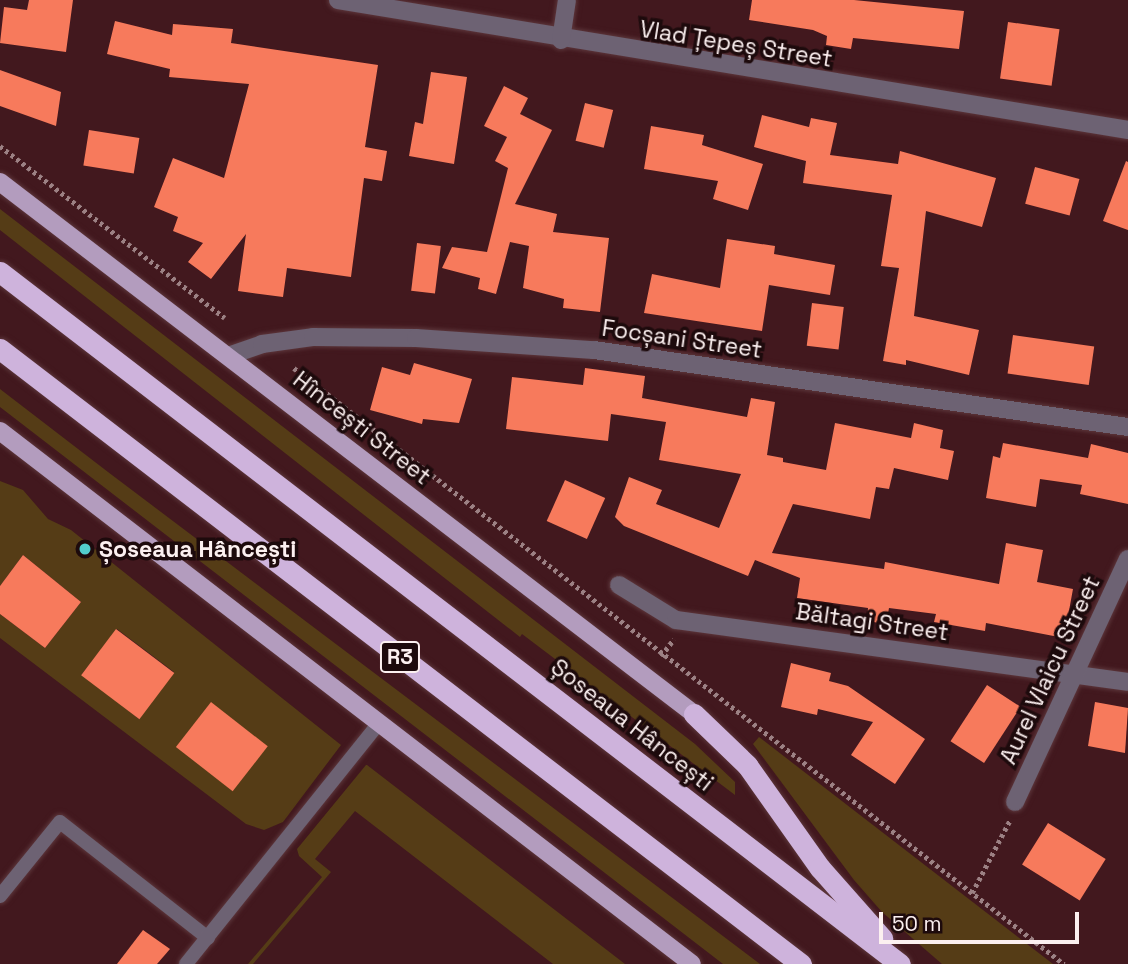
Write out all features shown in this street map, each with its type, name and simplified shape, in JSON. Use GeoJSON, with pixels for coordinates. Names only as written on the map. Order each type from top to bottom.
{"type":"FeatureCollection","features":[{"type":"Feature","properties":{"kind":"highway","name":"Șoseaua Hâncești"},"geometry":{"type":"LineString","coordinates":[[0,272],[900,964]]}},
{"type":"Feature","properties":{"kind":"highway","name":"R3"},"geometry":{"type":"LineString","coordinates":[[0,349],[801,964]]}},
{"type":"Feature","properties":{"kind":"highway","name":"Șoseaua Hâncești"},"geometry":{"type":"LineString","coordinates":[[694,714],[747,765],[820,868],[909,964]]}},
{"type":"Feature","properties":{"kind":"main road","name":"Hîncești Street"},"geometry":{"type":"LineString","coordinates":[[0,182],[694,714]]}},
{"type":"Feature","properties":{"kind":"main road"},"geometry":{"type":"LineString","coordinates":[[0,431],[692,964]]}},
{"type":"Feature","properties":{"kind":"street","name":"Vlad Țepeș Street"},"geometry":{"type":"LineString","coordinates":[[338,0],[561,40],[1128,130]]}},
{"type":"Feature","properties":{"kind":"street"},"geometry":{"type":"LineString","coordinates":[[561,40],[567,0]]}},
{"type":"Feature","properties":{"kind":"street","name":"Focșani Street"},"geometry":{"type":"LineString","coordinates":[[228,356],[262,344],[313,337],[416,338],[594,351],[1128,427]]}},
{"type":"Feature","properties":{"kind":"street","name":"Aurel Vlaicu Street"},"geometry":{"type":"LineString","coordinates":[[1016,802],[1128,559]]}},
{"type":"Feature","properties":{"kind":"street","name":"Băltagi Street"},"geometry":{"type":"LineString","coordinates":[[619,584],[676,620],[1128,682]]}},
{"type":"Feature","properties":{"kind":"lane"},"geometry":{"type":"LineString","coordinates":[[186,964],[379,723]]}},
{"type":"Feature","properties":{"kind":"lane"},"geometry":{"type":"LineString","coordinates":[[0,896],[60,822],[208,938]]}},
{"type":"Feature","properties":{"kind":"path"},"geometry":{"type":"LineString","coordinates":[[0,146],[225,318]]}},
{"type":"Feature","properties":{"kind":"path"},"geometry":{"type":"LineString","coordinates":[[294,368],[1064,964]]}},
{"type":"Feature","properties":{"kind":"path"},"geometry":{"type":"LineString","coordinates":[[972,893],[1002,840],[1016,802]]}},
{"type":"Feature","properties":{"kind":"shaded area"},"geometry":{"type":"Polygon","coordinates":[[[0,209],[695,744],[735,782],[735,795],[522,634],[520,637],[0,230],[0,209]]]}},
{"type":"Feature","properties":{"kind":"shaded area"},"geometry":{"type":"Polygon","coordinates":[[[0,389],[760,964],[723,964],[0,407],[0,389]]]}},
{"type":"Feature","properties":{"kind":"shaded area"},"geometry":{"type":"Polygon","coordinates":[[[0,481],[23,490],[48,519],[71,530],[341,745],[283,822],[264,830],[246,824],[0,638],[0,614],[45,648],[81,602],[23,555],[0,586],[0,481]],[[117,629],[82,674],[139,719],[174,672],[117,629]]]}},
{"type":"Feature","properties":{"kind":"shaded area"},"geometry":{"type":"Polygon","coordinates":[[[759,737],[1053,964],[942,964],[882,912],[854,880],[753,744],[759,737]]]}},
{"type":"Feature","properties":{"kind":"shaded area"},"geometry":{"type":"Polygon","coordinates":[[[366,765],[625,964],[553,964],[355,811],[315,859],[331,872],[253,964],[248,964],[322,877],[299,856],[297,849],[366,765]]]}},
{"type":"Feature","properties":{"kind":"building"},"geometry":{"type":"Polygon","coordinates":[[[29,0],[73,0],[66,52],[0,43],[4,7],[27,10],[29,0]]]}},
{"type":"Feature","properties":{"kind":"building"},"geometry":{"type":"Polygon","coordinates":[[[752,0],[854,0],[964,11],[959,49],[853,38],[851,49],[826,45],[827,36],[813,30],[749,20],[752,0]]]}},
{"type":"Feature","properties":{"kind":"building"},"geometry":{"type":"Polygon","coordinates":[[[115,21],[172,35],[173,24],[233,29],[231,43],[378,65],[365,147],[387,151],[382,181],[364,178],[351,277],[287,268],[283,297],[238,291],[246,234],[211,279],[188,262],[203,243],[173,231],[178,217],[154,207],[173,158],[224,178],[249,84],[169,77],[170,69],[107,54],[115,21]]]}},
{"type":"Feature","properties":{"kind":"building"},"geometry":{"type":"Polygon","coordinates":[[[1008,22],[1059,29],[1052,86],[1000,78],[1008,22]]]}},
{"type":"Feature","properties":{"kind":"building"},"geometry":{"type":"Polygon","coordinates":[[[0,70],[61,92],[56,126],[0,106],[0,70]]]}},
{"type":"Feature","properties":{"kind":"building"},"geometry":{"type":"Polygon","coordinates":[[[431,72],[467,77],[454,164],[409,156],[415,122],[423,124],[431,72]]]}},
{"type":"Feature","properties":{"kind":"building"},"geometry":{"type":"Polygon","coordinates":[[[504,86],[528,98],[520,114],[552,130],[515,204],[557,214],[553,232],[609,238],[600,312],[563,308],[564,299],[523,288],[529,246],[510,242],[496,294],[478,289],[480,278],[442,268],[452,247],[487,252],[508,168],[495,161],[507,137],[484,126],[504,86]]]}},
{"type":"Feature","properties":{"kind":"building"},"geometry":{"type":"Polygon","coordinates":[[[585,103],[613,110],[604,148],[576,141],[585,103]]]}},
{"type":"Feature","properties":{"kind":"building"},"geometry":{"type":"Polygon","coordinates":[[[762,115],[809,127],[811,118],[837,123],[830,155],[898,164],[900,151],[996,178],[982,227],[926,211],[914,316],[979,330],[969,375],[906,360],[906,365],[883,361],[899,268],[881,266],[892,195],[803,183],[806,161],[754,147],[762,115]]]}},
{"type":"Feature","properties":{"kind":"building"},"geometry":{"type":"Polygon","coordinates":[[[651,126],[704,135],[702,145],[763,164],[748,210],[713,199],[718,181],[644,169],[651,126]]]}},
{"type":"Feature","properties":{"kind":"building"},"geometry":{"type":"Polygon","coordinates":[[[89,130],[139,138],[134,174],[83,166],[89,130]]]}},
{"type":"Feature","properties":{"kind":"building"},"geometry":{"type":"Polygon","coordinates":[[[1126,161],[1128,162],[1128,230],[1103,221],[1126,161]]]}},
{"type":"Feature","properties":{"kind":"building"},"geometry":{"type":"Polygon","coordinates":[[[1035,167],[1079,179],[1070,216],[1025,204],[1035,167]]]}},
{"type":"Feature","properties":{"kind":"building"},"geometry":{"type":"Polygon","coordinates":[[[727,239],[775,246],[774,254],[835,265],[830,295],[769,285],[762,331],[644,313],[652,274],[720,288],[727,239]]]}},
{"type":"Feature","properties":{"kind":"building"},"geometry":{"type":"Polygon","coordinates":[[[417,243],[441,246],[435,294],[411,291],[417,243]]]}},
{"type":"Feature","properties":{"kind":"building"},"geometry":{"type":"Polygon","coordinates":[[[812,303],[844,307],[839,350],[807,346],[812,303]]]}},
{"type":"Feature","properties":{"kind":"building"},"geometry":{"type":"Polygon","coordinates":[[[1013,335],[1094,346],[1089,385],[1008,374],[1013,335]]]}},
{"type":"Feature","properties":{"kind":"building"},"geometry":{"type":"Polygon","coordinates":[[[414,363],[472,379],[459,423],[423,419],[422,424],[370,410],[382,367],[410,375],[414,363]]]}},
{"type":"Feature","properties":{"kind":"building"},"geometry":{"type":"Polygon","coordinates":[[[585,368],[645,376],[642,398],[747,417],[751,398],[775,402],[767,455],[783,458],[783,462],[826,470],[835,423],[911,438],[914,423],[943,430],[940,448],[954,451],[948,480],[894,468],[889,489],[876,487],[870,519],[793,504],[772,553],[884,569],[885,562],[999,584],[1006,543],[1043,550],[1037,582],[1073,589],[1064,638],[986,623],[985,631],[934,622],[936,614],[889,608],[886,624],[867,621],[868,608],[797,598],[800,578],[755,560],[748,576],[624,526],[615,517],[629,477],[662,490],[656,504],[719,528],[741,474],[659,460],[666,422],[611,414],[608,441],[506,429],[512,377],[583,385],[585,368]]]}},
{"type":"Feature","properties":{"kind":"building"},"geometry":{"type":"Polygon","coordinates":[[[1003,443],[1088,458],[1091,444],[1128,453],[1128,504],[1080,494],[1082,485],[1040,479],[1036,507],[986,498],[993,456],[1000,458],[1003,443]]]}},
{"type":"Feature","properties":{"kind":"building"},"geometry":{"type":"Polygon","coordinates":[[[565,480],[605,498],[587,539],[547,521],[565,480]]]}},
{"type":"Feature","properties":{"kind":"building"},"geometry":{"type":"Polygon","coordinates":[[[23,555],[81,602],[45,648],[0,614],[0,586],[23,555]]]}},
{"type":"Feature","properties":{"kind":"building"},"geometry":{"type":"Polygon","coordinates":[[[116,629],[174,673],[139,719],[81,675],[116,629]]]}},
{"type":"Feature","properties":{"kind":"building"},"geometry":{"type":"Polygon","coordinates":[[[791,663],[831,673],[829,681],[848,686],[925,739],[895,784],[851,755],[873,722],[818,709],[817,715],[781,707],[791,663]]]}},
{"type":"Feature","properties":{"kind":"building"},"geometry":{"type":"Polygon","coordinates":[[[987,685],[1021,707],[984,763],[951,741],[987,685]]]}},
{"type":"Feature","properties":{"kind":"building"},"geometry":{"type":"Polygon","coordinates":[[[211,702],[268,746],[233,791],[176,747],[211,702]]]}},
{"type":"Feature","properties":{"kind":"building"},"geometry":{"type":"Polygon","coordinates":[[[1095,702],[1128,708],[1125,753],[1088,746],[1095,702]]]}},
{"type":"Feature","properties":{"kind":"building"},"geometry":{"type":"Polygon","coordinates":[[[1048,823],[1106,859],[1080,901],[1022,865],[1048,823]]]}},
{"type":"Feature","properties":{"kind":"building"},"geometry":{"type":"Polygon","coordinates":[[[143,930],[170,949],[157,964],[117,964],[143,930]]]}},
{"type":"Feature","properties":{"kind":"place","name":"Șoseaua Hâncești"},"geometry":{"type":"Point","coordinates":[85,549]}}]}
